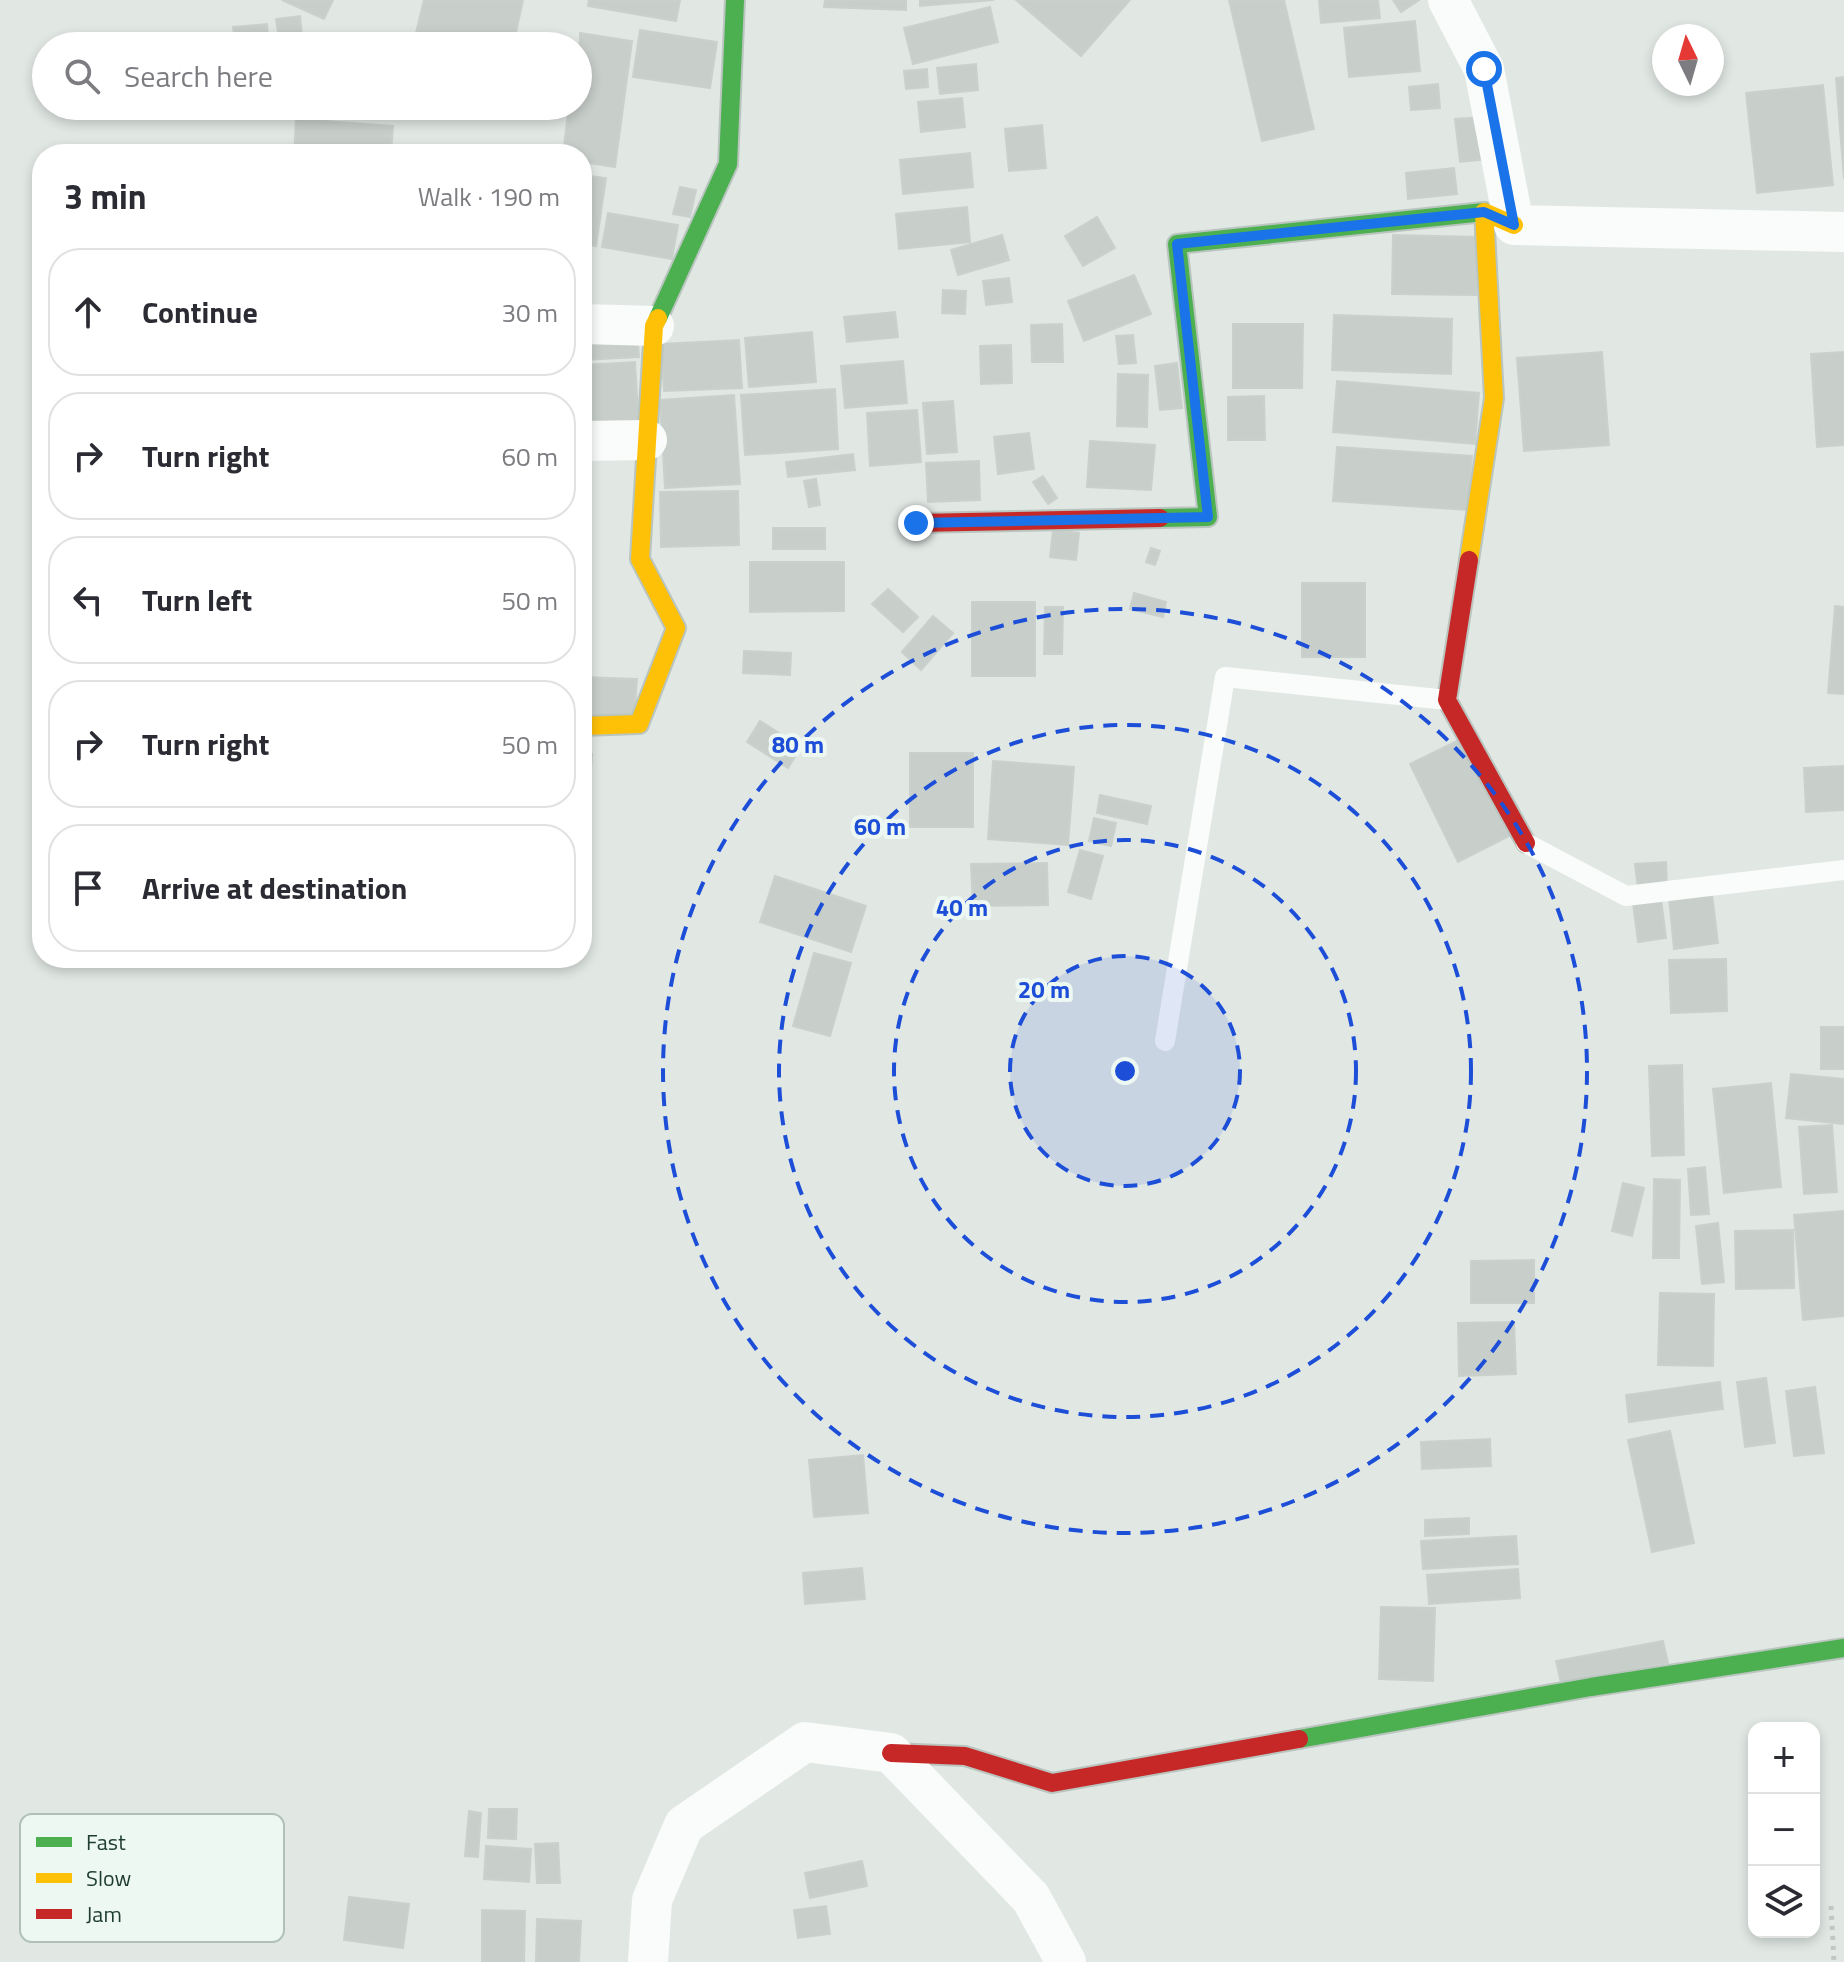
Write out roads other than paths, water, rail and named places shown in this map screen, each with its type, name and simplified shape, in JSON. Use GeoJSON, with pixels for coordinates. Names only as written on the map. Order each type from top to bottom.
{"type":"FeatureCollection","features":[{"type":"Feature","properties":{"kind":"street"},"geometry":{"type":"LineString","coordinates":[[592,726],[639,724],[676,628],[640,559],[654,326],[728,164],[735,0]]}},
{"type":"Feature","properties":{"kind":"street"},"geometry":{"type":"LineString","coordinates":[[1448,0],[1484,69],[1499,218],[1494,398],[1447,700],[1526,843]]}},
{"type":"Feature","properties":{"kind":"street"},"geometry":{"type":"LineString","coordinates":[[916,523],[1208,517],[1177,244],[1499,218],[1844,232]]}},
{"type":"Feature","properties":{"kind":"street"},"geometry":{"type":"LineString","coordinates":[[592,324],[654,326]]}},
{"type":"Feature","properties":{"kind":"street"},"geometry":{"type":"LineString","coordinates":[[592,441],[647,440]]}},
{"type":"Feature","properties":{"kind":"street"},"geometry":{"type":"LineString","coordinates":[[648,1962],[652,1900],[684,1825],[805,1742],[891,1753],[965,1756],[1052,1783],[1591,1687],[1844,1648]]}},
{"type":"Feature","properties":{"kind":"street"},"geometry":{"type":"LineString","coordinates":[[891,1753],[1031,1898],[1066,1962]]}},
{"type":"Feature","properties":{"kind":"lane"},"geometry":{"type":"LineString","coordinates":[[1165,1041],[1225,677],[1447,700]]}},
{"type":"Feature","properties":{"kind":"lane"},"geometry":{"type":"LineString","coordinates":[[1526,843],[1626,896],[1844,870]]}}]}
